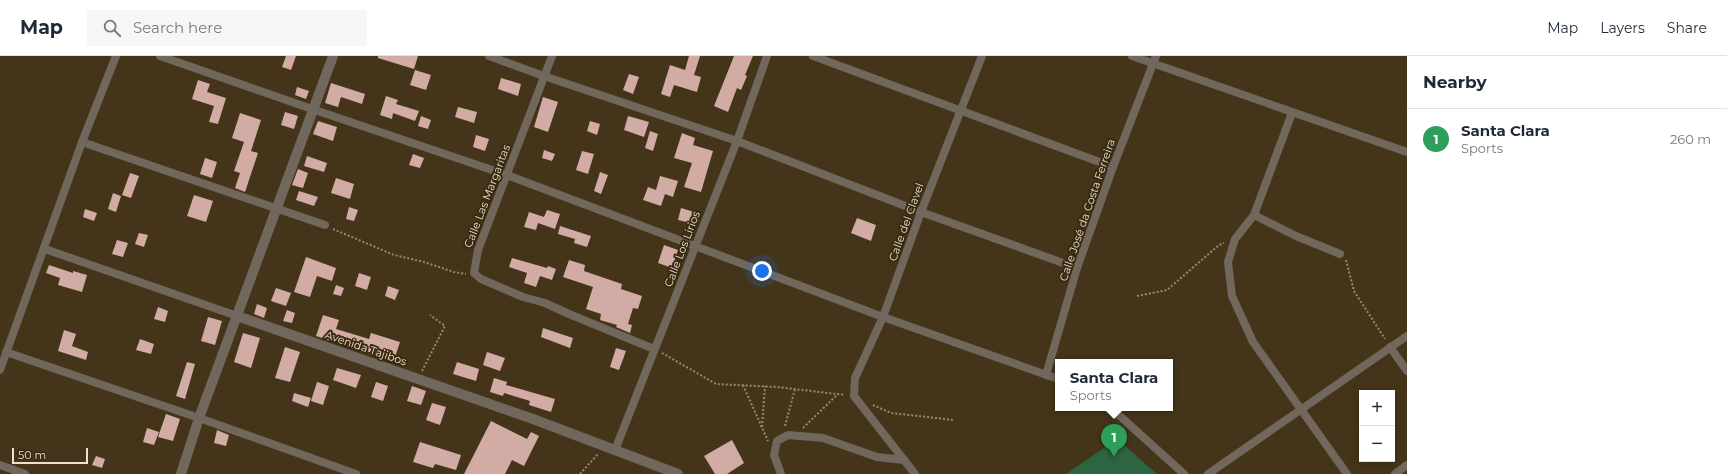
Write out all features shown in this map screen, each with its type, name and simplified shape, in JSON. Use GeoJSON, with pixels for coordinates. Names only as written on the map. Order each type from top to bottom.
{"type":"FeatureCollection","features":[{"type":"Feature","properties":{"kind":"street"},"geometry":{"type":"LineString","coordinates":[[0,370],[82,142],[116,56]]}},
{"type":"Feature","properties":{"kind":"street"},"geometry":{"type":"LineString","coordinates":[[160,56],[312,110],[507,175],[883,317],[1055,378]]}},
{"type":"Feature","properties":{"kind":"street"},"geometry":{"type":"LineString","coordinates":[[181,474],[199,418],[333,56]]}},
{"type":"Feature","properties":{"kind":"street"},"geometry":{"type":"LineString","coordinates":[[489,56],[736,141],[921,212],[1078,268]]}},
{"type":"Feature","properties":{"kind":"street","name":"Calle Las Margaritas"},"geometry":{"type":"LineString","coordinates":[[474,273],[478,250],[552,56]]}},
{"type":"Feature","properties":{"kind":"street","name":"Calle Los Lirios"},"geometry":{"type":"LineString","coordinates":[[615,450],[768,56]]}},
{"type":"Feature","properties":{"kind":"street"},"geometry":{"type":"LineString","coordinates":[[813,56],[1113,167]]}},
{"type":"Feature","properties":{"kind":"street","name":"Calle del Clavel"},"geometry":{"type":"LineString","coordinates":[[854,396],[855,378],[883,317],[921,212],[982,56]]}},
{"type":"Feature","properties":{"kind":"street"},"geometry":{"type":"LineString","coordinates":[[1132,56],[1407,152]]}},
{"type":"Feature","properties":{"kind":"street","name":"Calle José da Costa Ferreira"},"geometry":{"type":"LineString","coordinates":[[1046,375],[1078,268],[1113,167],[1156,56]]}},
{"type":"Feature","properties":{"kind":"street"},"geometry":{"type":"LineString","coordinates":[[1292,113],[1254,215],[1235,239],[1228,262],[1232,296],[1253,342],[1347,474]]}},
{"type":"Feature","properties":{"kind":"street"},"geometry":{"type":"LineString","coordinates":[[82,142],[325,225]]}},
{"type":"Feature","properties":{"kind":"street"},"geometry":{"type":"LineString","coordinates":[[1254,215],[1296,236],[1340,254]]}},
{"type":"Feature","properties":{"kind":"street","name":"Avenida Tajibos"},"geometry":{"type":"LineString","coordinates":[[44,249],[418,379],[600,444],[678,474]]}},
{"type":"Feature","properties":{"kind":"street"},"geometry":{"type":"LineString","coordinates":[[474,273],[481,279],[523,297],[545,303],[654,349]]}},
{"type":"Feature","properties":{"kind":"street"},"geometry":{"type":"LineString","coordinates":[[1208,474],[1407,336]]}},
{"type":"Feature","properties":{"kind":"street"},"geometry":{"type":"LineString","coordinates":[[1390,347],[1407,371]]}},
{"type":"Feature","properties":{"kind":"street"},"geometry":{"type":"LineString","coordinates":[[6,352],[199,418],[356,474]]}},
{"type":"Feature","properties":{"kind":"street"},"geometry":{"type":"LineString","coordinates":[[854,396],[915,474]]}},
{"type":"Feature","properties":{"kind":"street"},"geometry":{"type":"LineString","coordinates":[[1114,411],[1184,474]]}},
{"type":"Feature","properties":{"kind":"street"},"geometry":{"type":"LineString","coordinates":[[781,474],[774,455],[777,441],[788,436],[823,438],[877,457],[904,460]]}},
{"type":"Feature","properties":{"kind":"street"},"geometry":{"type":"LineString","coordinates":[[0,465],[25,474]]}},
{"type":"Feature","properties":{"kind":"street"},"geometry":{"type":"LineString","coordinates":[[1395,474],[1407,466]]}},
{"type":"Feature","properties":{"kind":"path"},"geometry":{"type":"LineString","coordinates":[[325,225],[394,254],[454,272],[474,273]]}},
{"type":"Feature","properties":{"kind":"path"},"geometry":{"type":"LineString","coordinates":[[1137,296],[1167,290],[1219,245],[1235,239]]}},
{"type":"Feature","properties":{"kind":"path"},"geometry":{"type":"LineString","coordinates":[[1340,254],[1348,261],[1354,291],[1390,347]]}},
{"type":"Feature","properties":{"kind":"path"},"geometry":{"type":"LineString","coordinates":[[418,379],[445,326],[430,315]]}},
{"type":"Feature","properties":{"kind":"path"},"geometry":{"type":"LineString","coordinates":[[654,349],[716,384],[765,386],[854,396]]}},
{"type":"Feature","properties":{"kind":"path"},"geometry":{"type":"LineString","coordinates":[[743,385],[774,455]]}},
{"type":"Feature","properties":{"kind":"path"},"geometry":{"type":"LineString","coordinates":[[762,428],[765,386]]}},
{"type":"Feature","properties":{"kind":"path"},"geometry":{"type":"LineString","coordinates":[[782,439],[795,389]]}},
{"type":"Feature","properties":{"kind":"path"},"geometry":{"type":"LineString","coordinates":[[795,436],[838,394]]}},
{"type":"Feature","properties":{"kind":"path"},"geometry":{"type":"LineString","coordinates":[[872,405],[891,413],[954,420]]}},
{"type":"Feature","properties":{"kind":"path"},"geometry":{"type":"LineString","coordinates":[[580,474],[597,456],[600,444]]}},
{"type":"Feature","properties":{"kind":"green space"},"geometry":{"type":"Polygon","coordinates":[[[1117,439],[1157,474],[1066,474],[1117,439]]]}},
{"type":"Feature","properties":{"kind":"building"},"geometry":{"type":"Polygon","coordinates":[[[286,56],[296,56],[291,70],[282,67],[286,56]]]}},
{"type":"Feature","properties":{"kind":"building"},"geometry":{"type":"Polygon","coordinates":[[[378,56],[418,56],[414,69],[378,58],[378,56]]]}},
{"type":"Feature","properties":{"kind":"building"},"geometry":{"type":"Polygon","coordinates":[[[689,56],[700,56],[694,75],[701,77],[697,92],[674,85],[670,97],[661,94],[670,65],[685,70],[689,56]]]}},
{"type":"Feature","properties":{"kind":"building"},"geometry":{"type":"Polygon","coordinates":[[[734,56],[753,56],[745,75],[747,76],[741,90],[737,88],[728,112],[714,106],[734,56]]]}},
{"type":"Feature","properties":{"kind":"building"},"geometry":{"type":"Polygon","coordinates":[[[415,70],[431,75],[426,90],[410,85],[415,70]]]}},
{"type":"Feature","properties":{"kind":"building"},"geometry":{"type":"Polygon","coordinates":[[[629,74],[639,77],[633,94],[623,90],[629,74]]]}},
{"type":"Feature","properties":{"kind":"building"},"geometry":{"type":"Polygon","coordinates":[[[501,78],[521,84],[518,96],[498,89],[501,78]]]}},
{"type":"Feature","properties":{"kind":"building"},"geometry":{"type":"Polygon","coordinates":[[[198,80],[210,84],[207,92],[226,98],[218,124],[209,122],[214,106],[192,99],[198,80]]]}},
{"type":"Feature","properties":{"kind":"building"},"geometry":{"type":"Polygon","coordinates":[[[331,83],[365,94],[362,104],[341,97],[338,107],[325,103],[331,83]]]}},
{"type":"Feature","properties":{"kind":"building"},"geometry":{"type":"Polygon","coordinates":[[[297,87],[309,91],[306,99],[295,95],[297,87]]]}},
{"type":"Feature","properties":{"kind":"building"},"geometry":{"type":"Polygon","coordinates":[[[386,96],[398,100],[396,104],[419,111],[415,121],[393,113],[392,119],[380,115],[386,96]]]}},
{"type":"Feature","properties":{"kind":"building"},"geometry":{"type":"Polygon","coordinates":[[[543,97],[558,102],[548,132],[534,127],[543,97]]]}},
{"type":"Feature","properties":{"kind":"building"},"geometry":{"type":"Polygon","coordinates":[[[458,107],[477,112],[474,123],[455,117],[458,107]]]}},
{"type":"Feature","properties":{"kind":"building"},"geometry":{"type":"Polygon","coordinates":[[[285,112],[298,116],[294,129],[281,125],[285,112]]]}},
{"type":"Feature","properties":{"kind":"building"},"geometry":{"type":"Polygon","coordinates":[[[240,113],[261,120],[251,151],[258,153],[245,192],[235,188],[240,173],[234,171],[244,142],[232,138],[240,113]]]}},
{"type":"Feature","properties":{"kind":"building"},"geometry":{"type":"Polygon","coordinates":[[[421,116],[431,120],[428,129],[418,126],[421,116]]]}},
{"type":"Feature","properties":{"kind":"building"},"geometry":{"type":"Polygon","coordinates":[[[628,116],[649,122],[644,137],[624,130],[628,116]]]}},
{"type":"Feature","properties":{"kind":"building"},"geometry":{"type":"Polygon","coordinates":[[[318,121],[337,127],[333,141],[313,134],[318,121]]]}},
{"type":"Feature","properties":{"kind":"building"},"geometry":{"type":"Polygon","coordinates":[[[590,121],[600,124],[597,135],[587,131],[590,121]]]}},
{"type":"Feature","properties":{"kind":"building"},"geometry":{"type":"Polygon","coordinates":[[[650,131],[658,134],[653,151],[645,148],[650,131]]]}},
{"type":"Feature","properties":{"kind":"building"},"geometry":{"type":"Polygon","coordinates":[[[682,133],[695,138],[693,145],[713,151],[701,192],[684,187],[692,163],[674,158],[682,133]]]}},
{"type":"Feature","properties":{"kind":"building"},"geometry":{"type":"Polygon","coordinates":[[[476,135],[489,139],[485,151],[473,147],[476,135]]]}},
{"type":"Feature","properties":{"kind":"building"},"geometry":{"type":"Polygon","coordinates":[[[544,150],[555,154],[552,161],[542,158],[544,150]]]}},
{"type":"Feature","properties":{"kind":"building"},"geometry":{"type":"Polygon","coordinates":[[[582,151],[594,154],[588,174],[576,170],[582,151]]]}},
{"type":"Feature","properties":{"kind":"building"},"geometry":{"type":"Polygon","coordinates":[[[413,154],[424,158],[420,168],[409,165],[413,154]]]}},
{"type":"Feature","properties":{"kind":"building"},"geometry":{"type":"Polygon","coordinates":[[[307,156],[327,163],[324,172],[304,166],[307,156]]]}},
{"type":"Feature","properties":{"kind":"building"},"geometry":{"type":"Polygon","coordinates":[[[205,158],[217,162],[212,178],[200,174],[205,158]]]}},
{"type":"Feature","properties":{"kind":"building"},"geometry":{"type":"Polygon","coordinates":[[[298,169],[308,173],[303,188],[292,185],[298,169]]]}},
{"type":"Feature","properties":{"kind":"building"},"geometry":{"type":"Polygon","coordinates":[[[600,172],[608,175],[601,194],[594,191],[600,172]]]}},
{"type":"Feature","properties":{"kind":"building"},"geometry":{"type":"Polygon","coordinates":[[[130,173],[139,176],[131,198],[122,195],[130,173]]]}},
{"type":"Feature","properties":{"kind":"building"},"geometry":{"type":"Polygon","coordinates":[[[660,176],[678,181],[673,197],[665,194],[661,206],[643,200],[648,187],[656,190],[660,176]]]}},
{"type":"Feature","properties":{"kind":"building"},"geometry":{"type":"Polygon","coordinates":[[[336,178],[354,184],[350,199],[331,193],[336,178]]]}},
{"type":"Feature","properties":{"kind":"building"},"geometry":{"type":"Polygon","coordinates":[[[299,191],[318,197],[314,206],[296,200],[299,191]]]}},
{"type":"Feature","properties":{"kind":"building"},"geometry":{"type":"Polygon","coordinates":[[[113,193],[121,196],[116,212],[108,209],[113,193]]]}},
{"type":"Feature","properties":{"kind":"building"},"geometry":{"type":"Polygon","coordinates":[[[194,195],[213,201],[206,222],[187,216],[194,195]]]}},
{"type":"Feature","properties":{"kind":"building"},"geometry":{"type":"Polygon","coordinates":[[[349,207],[358,210],[354,221],[346,219],[349,207]]]}},
{"type":"Feature","properties":{"kind":"building"},"geometry":{"type":"Polygon","coordinates":[[[681,208],[694,212],[690,223],[678,220],[681,208]]]}},
{"type":"Feature","properties":{"kind":"building"},"geometry":{"type":"Polygon","coordinates":[[[85,209],[97,213],[94,221],[83,217],[85,209]]]}},
{"type":"Feature","properties":{"kind":"building"},"geometry":{"type":"Polygon","coordinates":[[[547,210],[560,214],[555,229],[538,223],[536,230],[524,227],[529,212],[544,217],[547,210]]]}},
{"type":"Feature","properties":{"kind":"building"},"geometry":{"type":"Polygon","coordinates":[[[857,218],[876,225],[871,241],[851,233],[857,218]]]}},
{"type":"Feature","properties":{"kind":"building"},"geometry":{"type":"Polygon","coordinates":[[[560,226],[591,236],[587,247],[574,243],[575,239],[558,234],[560,226]]]}},
{"type":"Feature","properties":{"kind":"building"},"geometry":{"type":"Polygon","coordinates":[[[139,233],[148,235],[144,247],[135,244],[139,233]]]}},
{"type":"Feature","properties":{"kind":"building"},"geometry":{"type":"Polygon","coordinates":[[[117,240],[128,243],[123,257],[112,254],[117,240]]]}},
{"type":"Feature","properties":{"kind":"building"},"geometry":{"type":"Polygon","coordinates":[[[664,245],[678,250],[672,268],[658,263],[664,245]]]}},
{"type":"Feature","properties":{"kind":"building"},"geometry":{"type":"Polygon","coordinates":[[[306,257],[336,268],[332,281],[317,276],[310,297],[294,292],[306,257]]]}},
{"type":"Feature","properties":{"kind":"building"},"geometry":{"type":"Polygon","coordinates":[[[512,258],[547,268],[548,266],[556,269],[552,280],[540,276],[536,287],[524,283],[527,273],[509,267],[512,258]]]}},
{"type":"Feature","properties":{"kind":"building"},"geometry":{"type":"Polygon","coordinates":[[[569,260],[585,265],[584,271],[622,284],[621,289],[642,296],[638,309],[633,308],[628,324],[632,325],[630,333],[616,327],[617,325],[600,320],[601,314],[586,309],[593,287],[563,277],[569,260]]]}},
{"type":"Feature","properties":{"kind":"building"},"geometry":{"type":"Polygon","coordinates":[[[49,265],[73,273],[73,271],[87,275],[82,292],[58,285],[60,278],[46,273],[49,265]]]}},
{"type":"Feature","properties":{"kind":"building"},"geometry":{"type":"Polygon","coordinates":[[[359,273],[371,277],[367,290],[355,286],[359,273]]]}},
{"type":"Feature","properties":{"kind":"building"},"geometry":{"type":"Polygon","coordinates":[[[336,285],[344,288],[341,296],[333,294],[336,285]]]}},
{"type":"Feature","properties":{"kind":"building"},"geometry":{"type":"Polygon","coordinates":[[[388,286],[399,290],[395,300],[385,296],[388,286]]]}},
{"type":"Feature","properties":{"kind":"building"},"geometry":{"type":"Polygon","coordinates":[[[276,288],[291,293],[286,306],[271,301],[276,288]]]}},
{"type":"Feature","properties":{"kind":"building"},"geometry":{"type":"Polygon","coordinates":[[[257,304],[267,308],[264,318],[254,314],[257,304]]]}},
{"type":"Feature","properties":{"kind":"building"},"geometry":{"type":"Polygon","coordinates":[[[158,307],[168,311],[165,322],[154,319],[158,307]]]}},
{"type":"Feature","properties":{"kind":"building"},"geometry":{"type":"Polygon","coordinates":[[[287,310],[295,313],[292,323],[283,321],[287,310]]]}},
{"type":"Feature","properties":{"kind":"building"},"geometry":{"type":"Polygon","coordinates":[[[323,315],[339,320],[336,329],[369,339],[371,333],[400,342],[394,360],[316,336],[323,315]]]}},
{"type":"Feature","properties":{"kind":"building"},"geometry":{"type":"Polygon","coordinates":[[[208,317],[222,321],[215,345],[201,341],[208,317]]]}},
{"type":"Feature","properties":{"kind":"building"},"geometry":{"type":"Polygon","coordinates":[[[543,328],[573,338],[570,348],[541,337],[543,328]]]}},
{"type":"Feature","properties":{"kind":"building"},"geometry":{"type":"Polygon","coordinates":[[[64,330],[76,334],[72,346],[88,352],[86,360],[58,351],[64,330]]]}},
{"type":"Feature","properties":{"kind":"building"},"geometry":{"type":"Polygon","coordinates":[[[243,333],[260,338],[251,368],[234,362],[243,333]]]}},
{"type":"Feature","properties":{"kind":"building"},"geometry":{"type":"Polygon","coordinates":[[[140,339],[154,344],[151,354],[136,350],[140,339]]]}},
{"type":"Feature","properties":{"kind":"building"},"geometry":{"type":"Polygon","coordinates":[[[285,347],[300,352],[290,382],[275,378],[285,347]]]}},
{"type":"Feature","properties":{"kind":"building"},"geometry":{"type":"Polygon","coordinates":[[[616,348],[626,351],[619,370],[610,367],[616,348]]]}},
{"type":"Feature","properties":{"kind":"building"},"geometry":{"type":"Polygon","coordinates":[[[487,352],[505,358],[500,371],[483,365],[487,352]]]}},
{"type":"Feature","properties":{"kind":"building"},"geometry":{"type":"Polygon","coordinates":[[[187,362],[195,364],[185,399],[176,396],[187,362]]]}},
{"type":"Feature","properties":{"kind":"building"},"geometry":{"type":"Polygon","coordinates":[[[457,362],[479,369],[476,381],[453,374],[457,362]]]}},
{"type":"Feature","properties":{"kind":"building"},"geometry":{"type":"Polygon","coordinates":[[[337,368],[361,375],[356,388],[333,380],[337,368]]]}},
{"type":"Feature","properties":{"kind":"building"},"geometry":{"type":"Polygon","coordinates":[[[494,378],[507,382],[506,385],[555,399],[551,412],[529,405],[530,401],[504,393],[503,396],[490,392],[494,378]]]}},
{"type":"Feature","properties":{"kind":"building"},"geometry":{"type":"Polygon","coordinates":[[[317,382],[329,386],[323,405],[311,401],[317,382]]]}},
{"type":"Feature","properties":{"kind":"building"},"geometry":{"type":"Polygon","coordinates":[[[376,382],[388,386],[383,401],[371,397],[376,382]]]}},
{"type":"Feature","properties":{"kind":"building"},"geometry":{"type":"Polygon","coordinates":[[[412,386],[426,391],[421,405],[407,401],[412,386]]]}},
{"type":"Feature","properties":{"kind":"building"},"geometry":{"type":"Polygon","coordinates":[[[294,393],[311,398],[308,407],[292,401],[294,393]]]}},
{"type":"Feature","properties":{"kind":"building"},"geometry":{"type":"Polygon","coordinates":[[[432,403],[446,407],[440,425],[426,420],[432,403]]]}},
{"type":"Feature","properties":{"kind":"building"},"geometry":{"type":"Polygon","coordinates":[[[166,414],[180,419],[173,441],[158,437],[166,414]]]}},
{"type":"Feature","properties":{"kind":"building"},"geometry":{"type":"Polygon","coordinates":[[[491,421],[527,439],[531,432],[539,436],[524,466],[512,460],[505,474],[464,474],[491,421]]]}},
{"type":"Feature","properties":{"kind":"building"},"geometry":{"type":"Polygon","coordinates":[[[147,428],[159,432],[154,445],[143,442],[147,428]]]}},
{"type":"Feature","properties":{"kind":"building"},"geometry":{"type":"Polygon","coordinates":[[[217,430],[229,435],[226,446],[214,443],[217,430]]]}},
{"type":"Feature","properties":{"kind":"building"},"geometry":{"type":"Polygon","coordinates":[[[732,440],[744,463],[727,474],[715,474],[704,456],[732,440]]]}},
{"type":"Feature","properties":{"kind":"building"},"geometry":{"type":"Polygon","coordinates":[[[420,442],[461,455],[456,470],[435,464],[433,468],[413,462],[420,442]]]}},
{"type":"Feature","properties":{"kind":"building"},"geometry":{"type":"Polygon","coordinates":[[[96,456],[105,459],[102,468],[92,465],[96,456]]]}},
{"type":"Feature","properties":{"kind":"place","name":"Santa Clara"},"geometry":{"type":"Point","coordinates":[1114,457]}}]}
